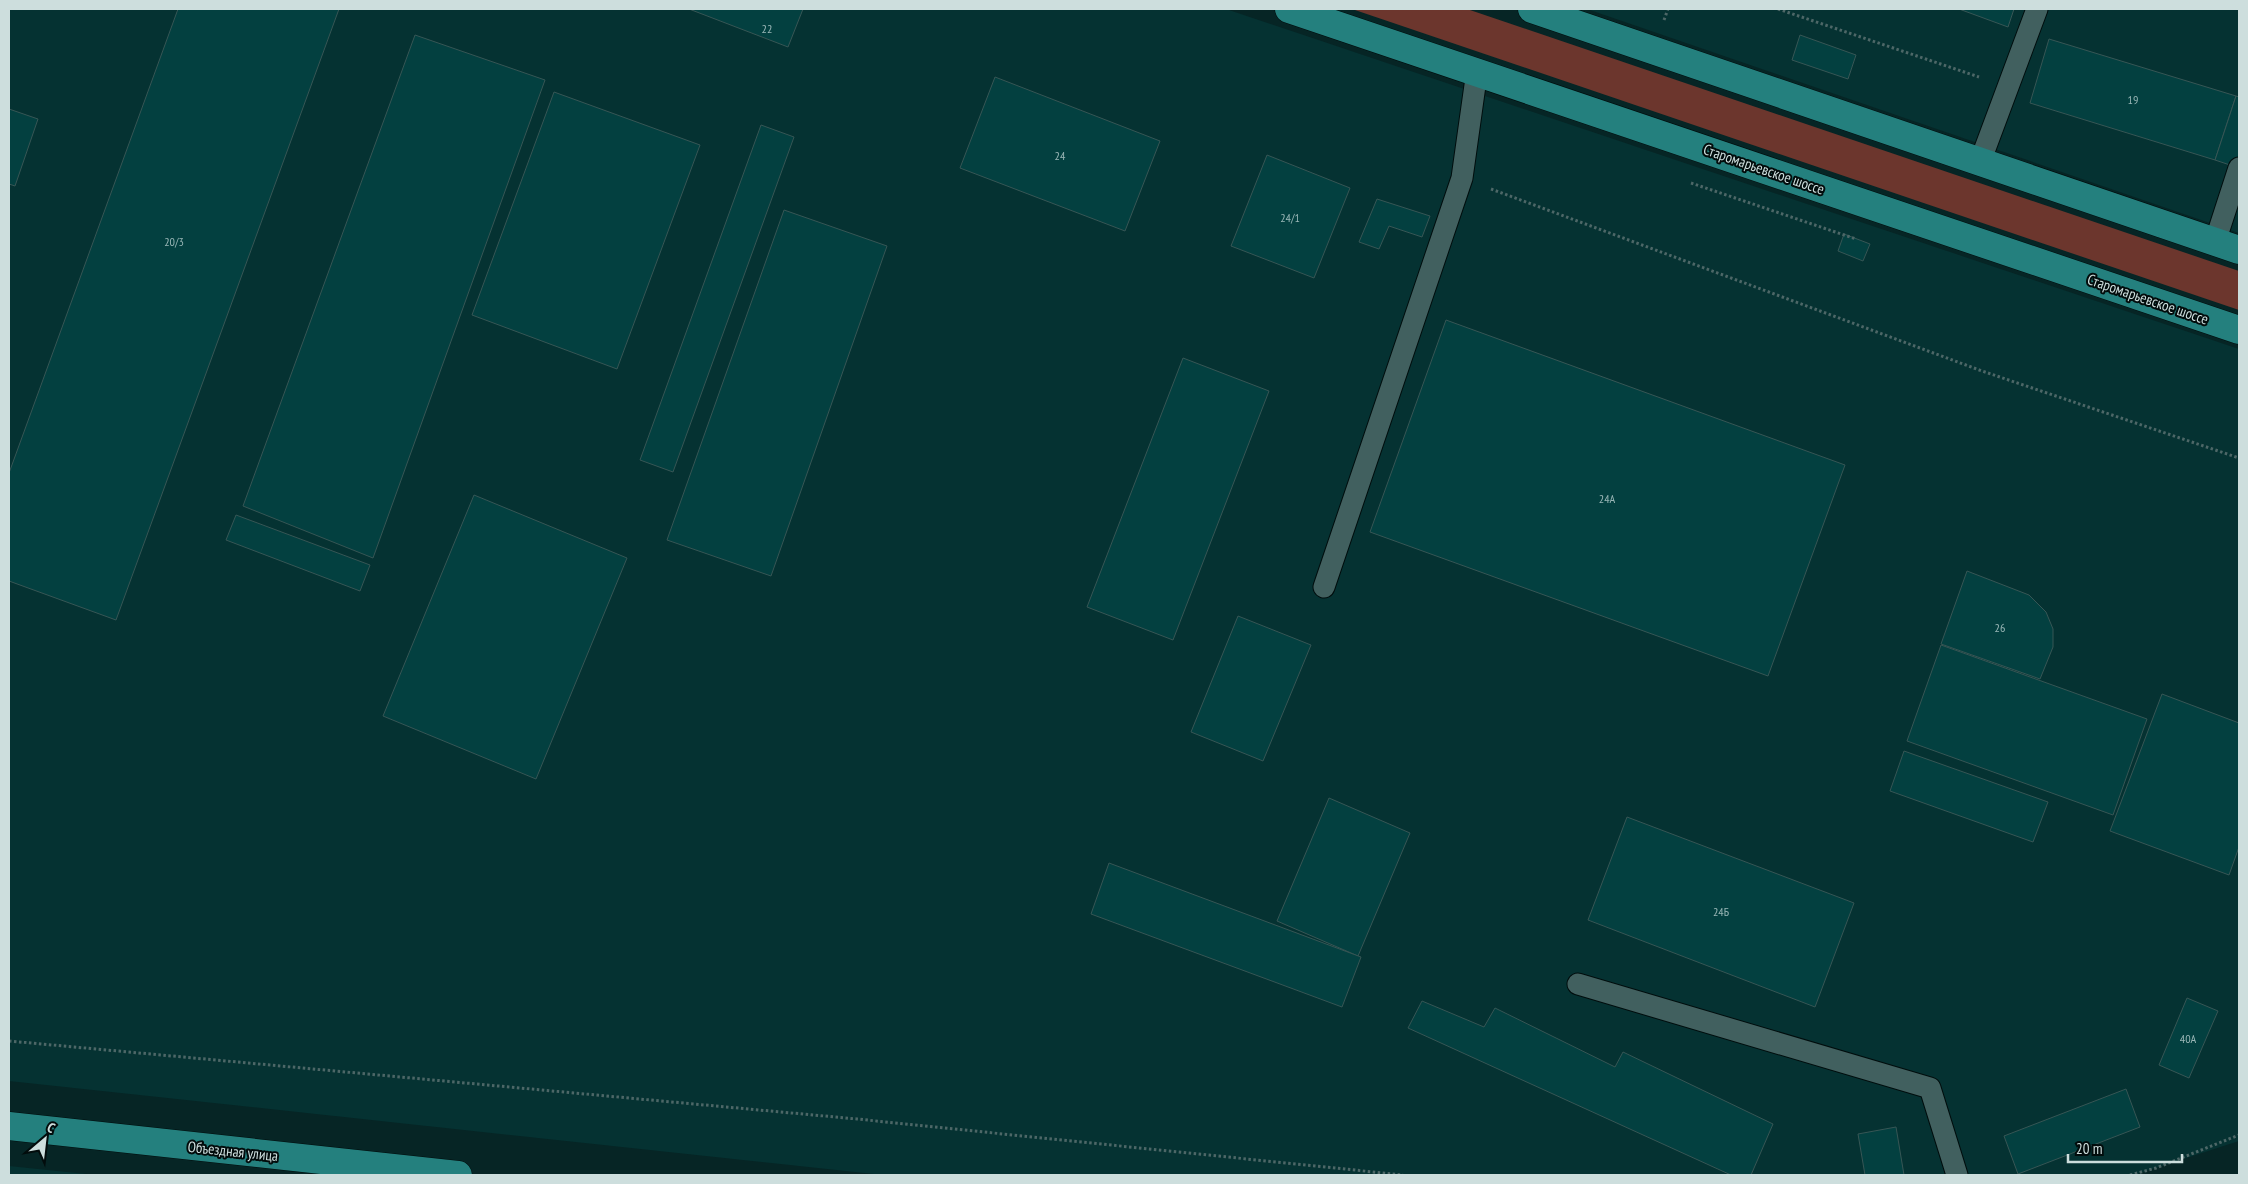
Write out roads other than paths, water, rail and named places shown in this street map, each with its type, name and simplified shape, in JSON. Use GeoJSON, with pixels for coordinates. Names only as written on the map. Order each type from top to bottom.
{"type":"FeatureCollection","features":[{"type":"Feature","properties":{"kind":"main road","name":"Старомарьевское шоссе"},"geometry":{"type":"LineString","coordinates":[[1289,9],[2239,330]]}},
{"type":"Feature","properties":{"kind":"main road"},"geometry":{"type":"LineString","coordinates":[[1532,9],[2227,246]]}},
{"type":"Feature","properties":{"kind":"main road","name":"Объездная улица"},"geometry":{"type":"LineString","coordinates":[[9,1126],[458,1175]]}},
{"type":"Feature","properties":{"kind":"lane"},"geometry":{"type":"LineString","coordinates":[[1980,162],[2037,9]]}},
{"type":"Feature","properties":{"kind":"lane"},"geometry":{"type":"LineString","coordinates":[[1324,588],[1462,178],[1477,72]]}},
{"type":"Feature","properties":{"kind":"lane"},"geometry":{"type":"LineString","coordinates":[[2227,246],[2239,168]]}},
{"type":"Feature","properties":{"kind":"lane"},"geometry":{"type":"LineString","coordinates":[[1578,984],[1930,1088],[1957,1175]]}}]}
